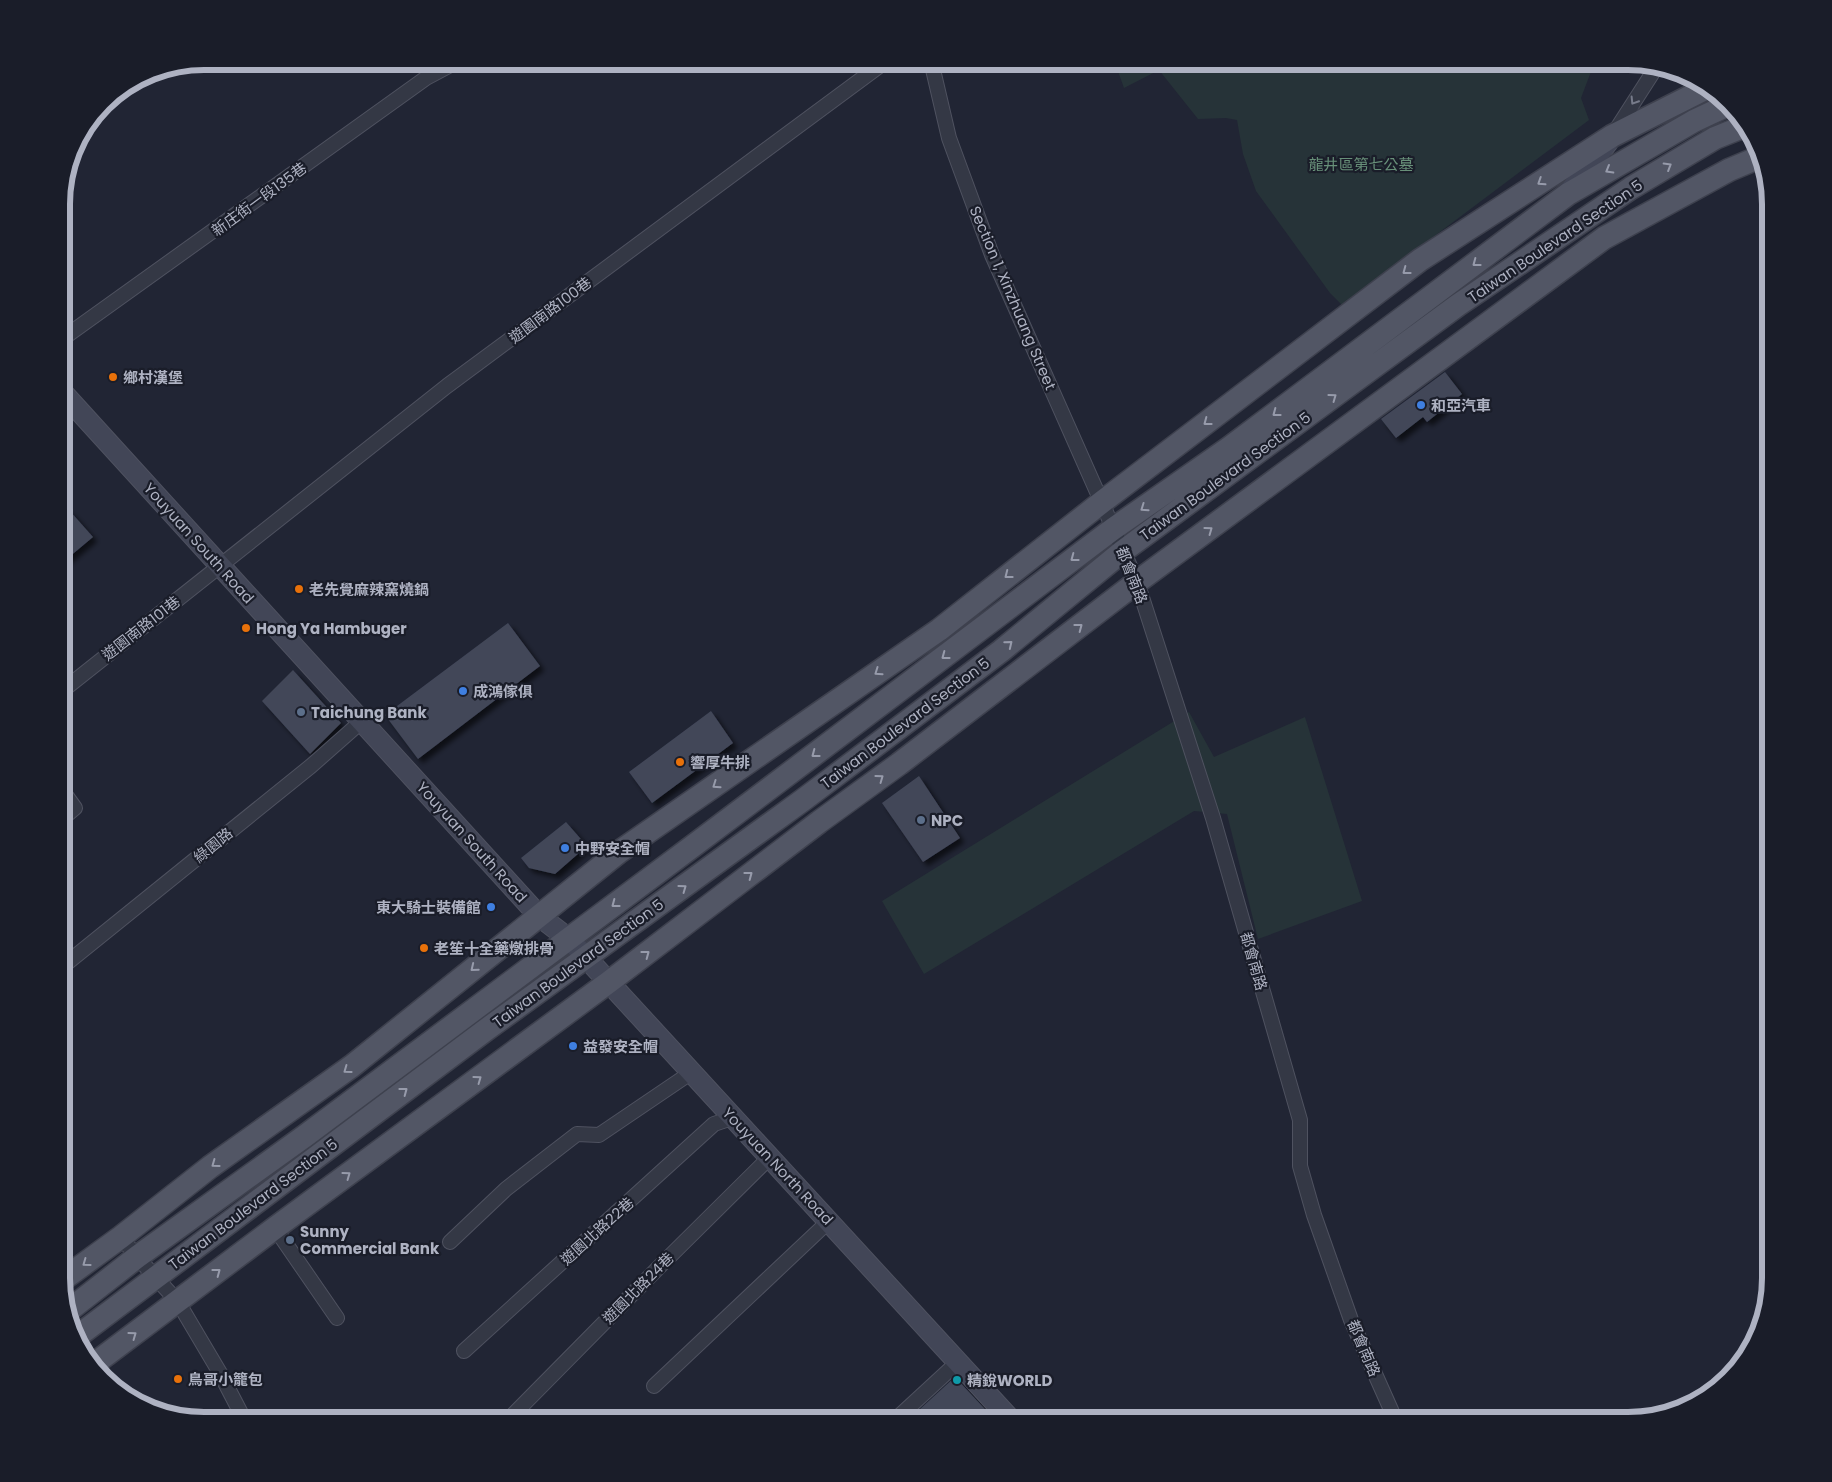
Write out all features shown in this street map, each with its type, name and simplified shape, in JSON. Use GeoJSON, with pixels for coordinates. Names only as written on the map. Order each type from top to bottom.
{"type":"FeatureCollection","features":[{"type":"Feature","properties":{"kind":"main road"},"geometry":{"type":"LineString","coordinates":[[70,1274],[210,1167],[352,1066],[619,852],[939,630],[1102,502],[1420,260],[1612,136],[1700,92]]}},
{"type":"Feature","properties":{"kind":"main road","name":"Taiwan Boulevard Section 5"},"geometry":{"type":"LineString","coordinates":[[74,1307],[137,1257],[305,1136],[1113,529],[1229,448],[1568,194],[1694,121],[1722,108]]}},
{"type":"Feature","properties":{"kind":"main road","name":"Taiwan Boulevard Section 5"},"geometry":{"type":"LineString","coordinates":[[82,1333],[487,1029],[803,800],[986,662],[1123,551],[1458,305],[1631,188],[1715,138],[1738,129]]}},
{"type":"Feature","properties":{"kind":"main road","name":"Taiwan Boulevard Section 5"},"geometry":{"type":"LineString","coordinates":[[99,1360],[609,982],[1137,582],[1604,238],[1729,170],[1754,159]]}},
{"type":"Feature","properties":{"kind":"street","name":"新庄街一段135巷"},"geometry":{"type":"LineString","coordinates":[[70,332],[426,78],[441,70]]}},
{"type":"Feature","properties":{"kind":"street","name":"遊園南路100巷"},"geometry":{"type":"LineString","coordinates":[[220,566],[448,386],[874,70]]}},
{"type":"Feature","properties":{"kind":"street","name":"Section 1, Xinzhuang Street"},"geometry":{"type":"LineString","coordinates":[[932,70],[950,138],[992,255],[1102,502]]}},
{"type":"Feature","properties":{"kind":"street"},"geometry":{"type":"LineString","coordinates":[[1568,194],[1612,136],[1653,73]]}},
{"type":"Feature","properties":{"kind":"street","name":"Youyuan South Road"},"geometry":{"type":"LineString","coordinates":[[70,401],[539,916]]}},
{"type":"Feature","properties":{"kind":"street","name":"都會南路"},"geometry":{"type":"LineString","coordinates":[[1102,502],[1137,582],[1213,818],[1300,1120],[1300,1166],[1314,1216],[1351,1320],[1392,1412]]}},
{"type":"Feature","properties":{"kind":"street","name":"遊園南路101巷"},"geometry":{"type":"LineString","coordinates":[[70,685],[220,566]]}},
{"type":"Feature","properties":{"kind":"street","name":"綠園路"},"geometry":{"type":"LineString","coordinates":[[70,960],[311,766],[362,721]]}},
{"type":"Feature","properties":{"kind":"street"},"geometry":{"type":"LineString","coordinates":[[70,801],[75,808],[70,812]]}},
{"type":"Feature","properties":{"kind":"street","name":"Youyuan North Road"},"geometry":{"type":"LineString","coordinates":[[539,916],[569,938],[1004,1412]]}},
{"type":"Feature","properties":{"kind":"street"},"geometry":{"type":"LineString","coordinates":[[450,1242],[506,1189],[577,1134],[599,1135],[692,1072]]}},
{"type":"Feature","properties":{"kind":"street","name":"遊園北路22巷"},"geometry":{"type":"LineString","coordinates":[[464,1351],[714,1124],[735,1117]]}},
{"type":"Feature","properties":{"kind":"street","name":"遊園北路24巷"},"geometry":{"type":"LineString","coordinates":[[516,1412],[770,1157]]}},
{"type":"Feature","properties":{"kind":"street"},"geometry":{"type":"LineString","coordinates":[[654,1386],[829,1221]]}},
{"type":"Feature","properties":{"kind":"street"},"geometry":{"type":"LineString","coordinates":[[275,1228],[337,1318]]}},
{"type":"Feature","properties":{"kind":"street"},"geometry":{"type":"LineString","coordinates":[[121,1236],[137,1257],[178,1302],[220,1373],[240,1412]]}},
{"type":"Feature","properties":{"kind":"street"},"geometry":{"type":"LineString","coordinates":[[904,1412],[958,1362]]}},
{"type":"Feature","properties":{"kind":"green space","name":"龍井區第七公墓"},"geometry":{"type":"Polygon","coordinates":[[[1118,70],[1159,70],[1124,88],[1118,70]]]}},
{"type":"Feature","properties":{"kind":"green space","name":"龍井區第七公墓"},"geometry":{"type":"Polygon","coordinates":[[[1159,70],[1592,70],[1581,98],[1589,120],[1400,262],[1344,307],[1330,293],[1256,191],[1243,154],[1237,120],[1226,118],[1198,119],[1159,70]]]}},
{"type":"Feature","properties":{"kind":"green space"},"geometry":{"type":"Polygon","coordinates":[[[1189,712],[1214,757],[1305,717],[1362,901],[1258,939],[1227,814],[1194,811],[924,974],[882,901],[1189,712]]]}},
{"type":"Feature","properties":{"kind":"building","name":"和亞汽車"},"geometry":{"type":"Polygon","coordinates":[[[1445,372],[1462,394],[1427,422],[1423,417],[1396,438],[1381,419],[1445,372]]]}},
{"type":"Feature","properties":{"kind":"building"},"geometry":{"type":"Polygon","coordinates":[[[70,511],[93,537],[70,556],[70,511]]]}},
{"type":"Feature","properties":{"kind":"building","name":"成鴻傢俱"},"geometry":{"type":"Polygon","coordinates":[[[508,623],[540,666],[418,759],[385,715],[508,623]]]}},
{"type":"Feature","properties":{"kind":"building","name":"Taichung Bank"},"geometry":{"type":"Polygon","coordinates":[[[293,670],[341,723],[310,754],[262,701],[293,670]]]}},
{"type":"Feature","properties":{"kind":"building"},"geometry":{"type":"Polygon","coordinates":[[[711,711],[733,743],[652,803],[629,772],[711,711]]]}},
{"type":"Feature","properties":{"kind":"building","name":"NPC"},"geometry":{"type":"Polygon","coordinates":[[[919,776],[960,838],[923,862],[882,803],[919,776]]]}},
{"type":"Feature","properties":{"kind":"building"},"geometry":{"type":"Polygon","coordinates":[[[566,822],[587,846],[555,874],[529,868],[521,858],[566,822]]]}},
{"type":"Feature","properties":{"kind":"building"},"geometry":{"type":"Polygon","coordinates":[[[955,1377],[988,1412],[917,1412],[955,1377]]]}},
{"type":"Feature","properties":{"kind":"place","name":"鄉村漢堡"},"geometry":{"type":"Point","coordinates":[113,377]}},
{"type":"Feature","properties":{"kind":"place","name":"和亞汽車"},"geometry":{"type":"Point","coordinates":[1421,405]}},
{"type":"Feature","properties":{"kind":"place","name":"老先覺麻辣窯燒鍋"},"geometry":{"type":"Point","coordinates":[299,589]}},
{"type":"Feature","properties":{"kind":"place","name":"Hong Ya Hambuger"},"geometry":{"type":"Point","coordinates":[246,628]}},
{"type":"Feature","properties":{"kind":"place","name":"成鴻傢俱"},"geometry":{"type":"Point","coordinates":[463,691]}},
{"type":"Feature","properties":{"kind":"place","name":"Taichung Bank"},"geometry":{"type":"Point","coordinates":[301,712]}},
{"type":"Feature","properties":{"kind":"place","name":"響厚牛排"},"geometry":{"type":"Point","coordinates":[680,762]}},
{"type":"Feature","properties":{"kind":"place","name":"NPC"},"geometry":{"type":"Point","coordinates":[921,820]}},
{"type":"Feature","properties":{"kind":"place","name":"中野安全帽"},"geometry":{"type":"Point","coordinates":[565,848]}},
{"type":"Feature","properties":{"kind":"place","name":"東大騎士裝備館"},"geometry":{"type":"Point","coordinates":[491,907]}},
{"type":"Feature","properties":{"kind":"place","name":"老笙十全藥燉排骨"},"geometry":{"type":"Point","coordinates":[424,948]}},
{"type":"Feature","properties":{"kind":"place","name":"益發安全帽"},"geometry":{"type":"Point","coordinates":[573,1046]}},
{"type":"Feature","properties":{"kind":"place","name":"Sunny Commercial Bank"},"geometry":{"type":"Point","coordinates":[290,1240]}},
{"type":"Feature","properties":{"kind":"place","name":"鳥哥小籠包"},"geometry":{"type":"Point","coordinates":[178,1379]}},
{"type":"Feature","properties":{"kind":"place","name":"精銳WORLD"},"geometry":{"type":"Point","coordinates":[957,1380]}}]}
